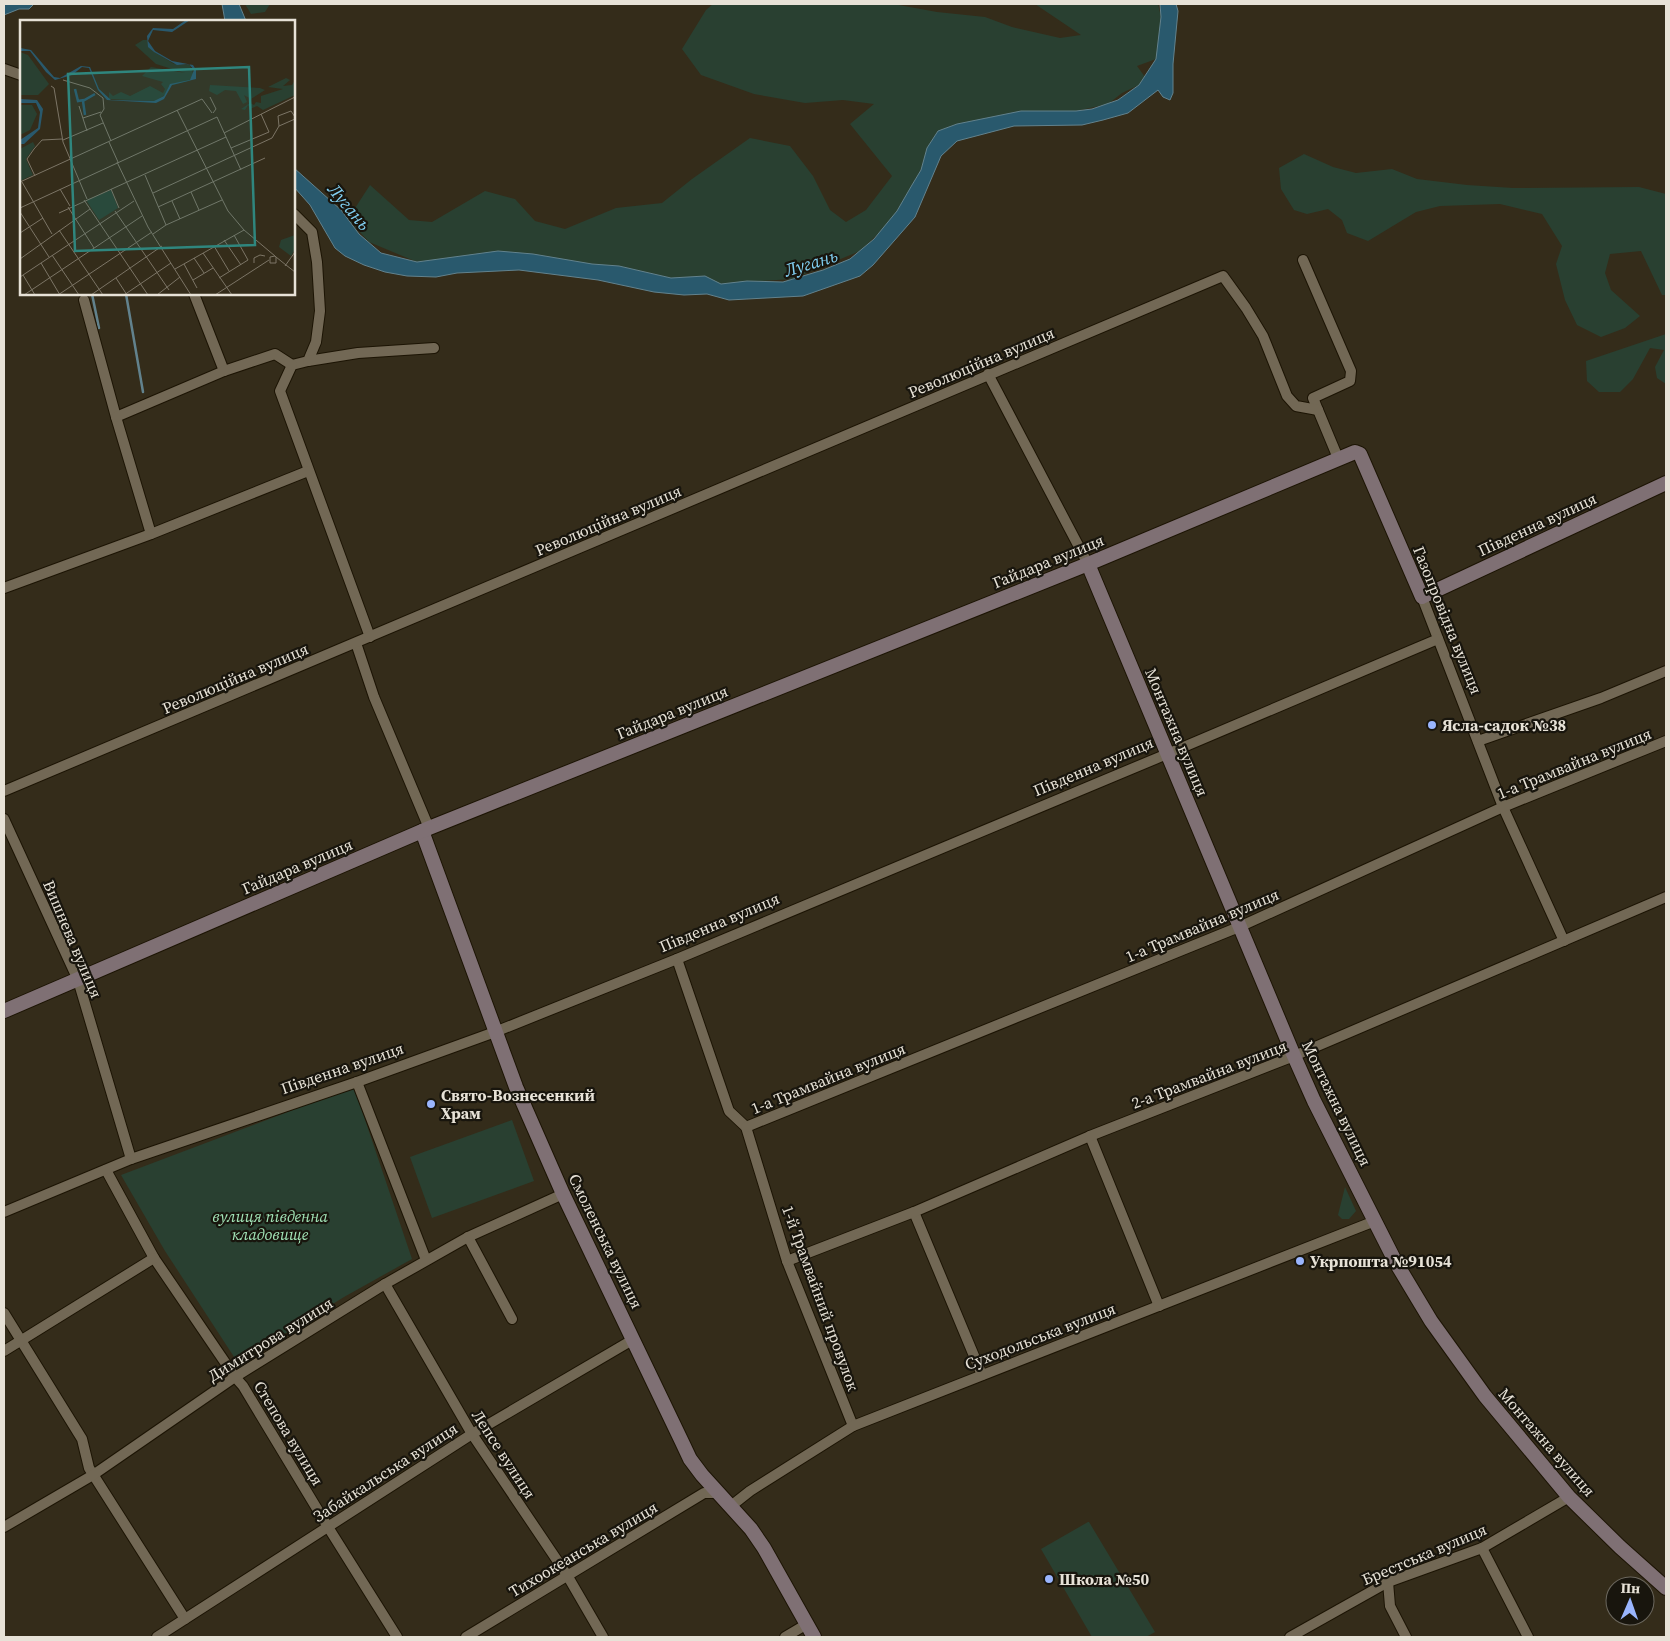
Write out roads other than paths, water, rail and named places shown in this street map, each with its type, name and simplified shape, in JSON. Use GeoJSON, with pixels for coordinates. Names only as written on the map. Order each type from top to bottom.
{"type":"FeatureCollection","features":[{"type":"Feature","properties":{"kind":"street"},"geometry":{"type":"LineString","coordinates":[[4,69],[20,75]]}},
{"type":"Feature","properties":{"kind":"street"},"geometry":{"type":"LineString","coordinates":[[295,215],[312,232],[317,262],[320,311],[316,342],[308,361]]}},
{"type":"Feature","properties":{"kind":"street"},"geometry":{"type":"LineString","coordinates":[[1303,260],[1351,371],[1350,381],[1313,398],[1338,458]]}},
{"type":"Feature","properties":{"kind":"street","name":"Революційна вулиця"},"geometry":{"type":"LineString","coordinates":[[4,790],[1223,276],[1263,336],[1287,396],[1296,406],[1318,410]]}},
{"type":"Feature","properties":{"kind":"street"},"geometry":{"type":"LineString","coordinates":[[194,295],[224,371]]}},
{"type":"Feature","properties":{"kind":"street"},"geometry":{"type":"LineString","coordinates":[[84,300],[116,417],[152,534]]}},
{"type":"Feature","properties":{"kind":"street"},"geometry":{"type":"LineString","coordinates":[[116,417],[224,371],[275,354],[292,365],[358,354],[434,348]]}},
{"type":"Feature","properties":{"kind":"street"},"geometry":{"type":"LineString","coordinates":[[292,365],[280,391],[370,637]]}},
{"type":"Feature","properties":{"kind":"street"},"geometry":{"type":"LineString","coordinates":[[988,374],[1088,564]]}},
{"type":"Feature","properties":{"kind":"street","name":"Гайдара вулиця"},"geometry":{"type":"LineString","coordinates":[[4,1011],[425,829],[1088,564],[1355,452]]}},
{"type":"Feature","properties":{"kind":"street","name":"Газопровідна вулиця"},"geometry":{"type":"LineString","coordinates":[[1355,452],[1360,454],[1422,597],[1503,808],[1564,941]]}},
{"type":"Feature","properties":{"kind":"street"},"geometry":{"type":"LineString","coordinates":[[4,588],[152,534],[308,471]]}},
{"type":"Feature","properties":{"kind":"street","name":"Південна вулиця"},"geometry":{"type":"LineString","coordinates":[[1422,597],[1666,483]]}},
{"type":"Feature","properties":{"kind":"street","name":"Монтажна вулиця"},"geometry":{"type":"LineString","coordinates":[[1088,564],[1294,1056],[1314,1101],[1395,1261],[1431,1321],[1485,1396],[1569,1496],[1620,1547],[1666,1588]]}},
{"type":"Feature","properties":{"kind":"street","name":"Південна вулиця"},"geometry":{"type":"LineString","coordinates":[[4,1212],[131,1159],[357,1082],[496,1032],[676,959],[1438,639]]}},
{"type":"Feature","properties":{"kind":"street"},"geometry":{"type":"LineString","coordinates":[[356,643],[374,697],[425,829]]}},
{"type":"Feature","properties":{"kind":"street"},"geometry":{"type":"LineString","coordinates":[[1478,742],[1601,698],[1666,671]]}},
{"type":"Feature","properties":{"kind":"street","name":"1-а Трамвайна вулиця"},"geometry":{"type":"LineString","coordinates":[[746,1127],[1239,927],[1503,808],[1666,741]]}},
{"type":"Feature","properties":{"kind":"street","name":"Вишнева вулиця"},"geometry":{"type":"LineString","coordinates":[[4,819],[78,980],[131,1159]]}},
{"type":"Feature","properties":{"kind":"street","name":"Смоленська вулиця"},"geometry":{"type":"LineString","coordinates":[[425,829],[516,1087],[563,1194],[690,1459],[751,1529],[764,1548],[814,1637]]}},
{"type":"Feature","properties":{"kind":"street","name":"2-а Трамвайна вулиця"},"geometry":{"type":"LineString","coordinates":[[787,1260],[914,1212],[1090,1136],[1294,1056],[1666,897]]}},
{"type":"Feature","properties":{"kind":"street","name":"1-й Трамвайний провулок"},"geometry":{"type":"LineString","coordinates":[[676,959],[729,1111],[746,1127],[787,1260],[854,1426]]}},
{"type":"Feature","properties":{"kind":"street"},"geometry":{"type":"LineString","coordinates":[[357,1082],[426,1260]]}},
{"type":"Feature","properties":{"kind":"street"},"geometry":{"type":"LineString","coordinates":[[1090,1136],[1159,1306]]}},
{"type":"Feature","properties":{"kind":"street","name":"Степова вулиця"},"geometry":{"type":"LineString","coordinates":[[106,1170],[154,1258],[235,1377],[244,1386],[328,1527],[397,1637]]}},
{"type":"Feature","properties":{"kind":"street","name":"Димитрова вулиця"},"geometry":{"type":"LineString","coordinates":[[4,1527],[93,1475],[235,1377],[385,1284],[468,1237],[563,1194]]}},
{"type":"Feature","properties":{"kind":"street"},"geometry":{"type":"LineString","coordinates":[[914,1212],[982,1375]]}},
{"type":"Feature","properties":{"kind":"street","name":"Суходольська вулиця"},"geometry":{"type":"LineString","coordinates":[[731,1506],[750,1491],[854,1426],[1375,1221]]}},
{"type":"Feature","properties":{"kind":"street"},"geometry":{"type":"LineString","coordinates":[[468,1237],[512,1320]]}},
{"type":"Feature","properties":{"kind":"street"},"geometry":{"type":"LineString","coordinates":[[4,1351],[154,1258]]}},
{"type":"Feature","properties":{"kind":"street","name":"Лепсе вулиця"},"geometry":{"type":"LineString","coordinates":[[385,1284],[472,1434],[568,1575],[603,1637]]}},
{"type":"Feature","properties":{"kind":"street"},"geometry":{"type":"LineString","coordinates":[[4,1313],[82,1439],[89,1468],[93,1475],[185,1620]]}},
{"type":"Feature","properties":{"kind":"street","name":"Забайкальська вулиця"},"geometry":{"type":"LineString","coordinates":[[157,1637],[472,1434],[634,1339]]}},
{"type":"Feature","properties":{"kind":"street","name":"Тихоокеанська вулиця"},"geometry":{"type":"LineString","coordinates":[[466,1637],[704,1494],[719,1493]]}},
{"type":"Feature","properties":{"kind":"street","name":"Брестська вулиця"},"geometry":{"type":"LineString","coordinates":[[1290,1637],[1388,1582],[1482,1548],[1569,1496]]}},
{"type":"Feature","properties":{"kind":"street"},"geometry":{"type":"LineString","coordinates":[[1482,1548],[1528,1637]]}},
{"type":"Feature","properties":{"kind":"street"},"geometry":{"type":"LineString","coordinates":[[1388,1582],[1390,1606],[1406,1637]]}},
{"type":"Feature","properties":{"kind":"street"},"geometry":{"type":"LineString","coordinates":[[785,1637],[807,1624]]}},
{"type":"Feature","properties":{"kind":"water"},"geometry":{"type":"Polygon","coordinates":[[[4,4],[34,4],[29,9],[19,9],[4,15],[4,4]]]}},
{"type":"Feature","properties":{"kind":"water"},"geometry":{"type":"Polygon","coordinates":[[[222,4],[239,4],[246,20],[225,20],[222,4]]]}},
{"type":"Feature","properties":{"kind":"water"},"geometry":{"type":"Polygon","coordinates":[[[1160,4],[1176,4],[1178,11],[1173,64],[1173,93],[1170,100],[1163,97],[1158,90],[1128,113],[1103,120],[1082,125],[1014,126],[957,141],[941,156],[915,217],[873,265],[860,276],[803,296],[729,300],[707,294],[684,295],[654,292],[598,280],[519,270],[457,273],[436,277],[407,276],[385,272],[345,256],[335,248],[310,205],[295,188],[295,169],[341,210],[359,234],[381,253],[417,262],[498,251],[619,266],[671,278],[705,276],[721,284],[747,281],[783,282],[823,270],[850,259],[874,239],[897,211],[921,170],[927,148],[938,131],[957,124],[1021,111],[1076,111],[1092,109],[1118,100],[1139,85],[1156,59],[1161,17],[1160,4]]]}},
{"type":"Feature","properties":{"kind":"waterway"},"geometry":{"type":"LineString","coordinates":[[92,295],[99,328]]}},
{"type":"Feature","properties":{"kind":"waterway"},"geometry":{"type":"LineString","coordinates":[[126,295],[143,392]]}},
{"type":"Feature","properties":{"kind":"place","name":"Ясла-садок №38"},"geometry":{"type":"Point","coordinates":[1432,725]}},
{"type":"Feature","properties":{"kind":"place","name":"Свято-Вознесенкий Храм"},"geometry":{"type":"Point","coordinates":[431,1104]}},
{"type":"Feature","properties":{"kind":"place","name":"Укрпошта №91054"},"geometry":{"type":"Point","coordinates":[1300,1261]}},
{"type":"Feature","properties":{"kind":"place","name":"Школа №50"},"geometry":{"type":"Point","coordinates":[1049,1579]}},
{"type":"Feature","properties":{"kind":"water label","name":"Лугань"},"geometry":{"type":"Point","coordinates":[349,207]}},
{"type":"Feature","properties":{"kind":"water label","name":"Лугань"},"geometry":{"type":"Point","coordinates":[811,263]}},
{"type":"Feature","properties":{"kind":"park label","name":"вулиця південна кладовище"},"geometry":{"type":"Point","coordinates":[270,1225]}}]}
